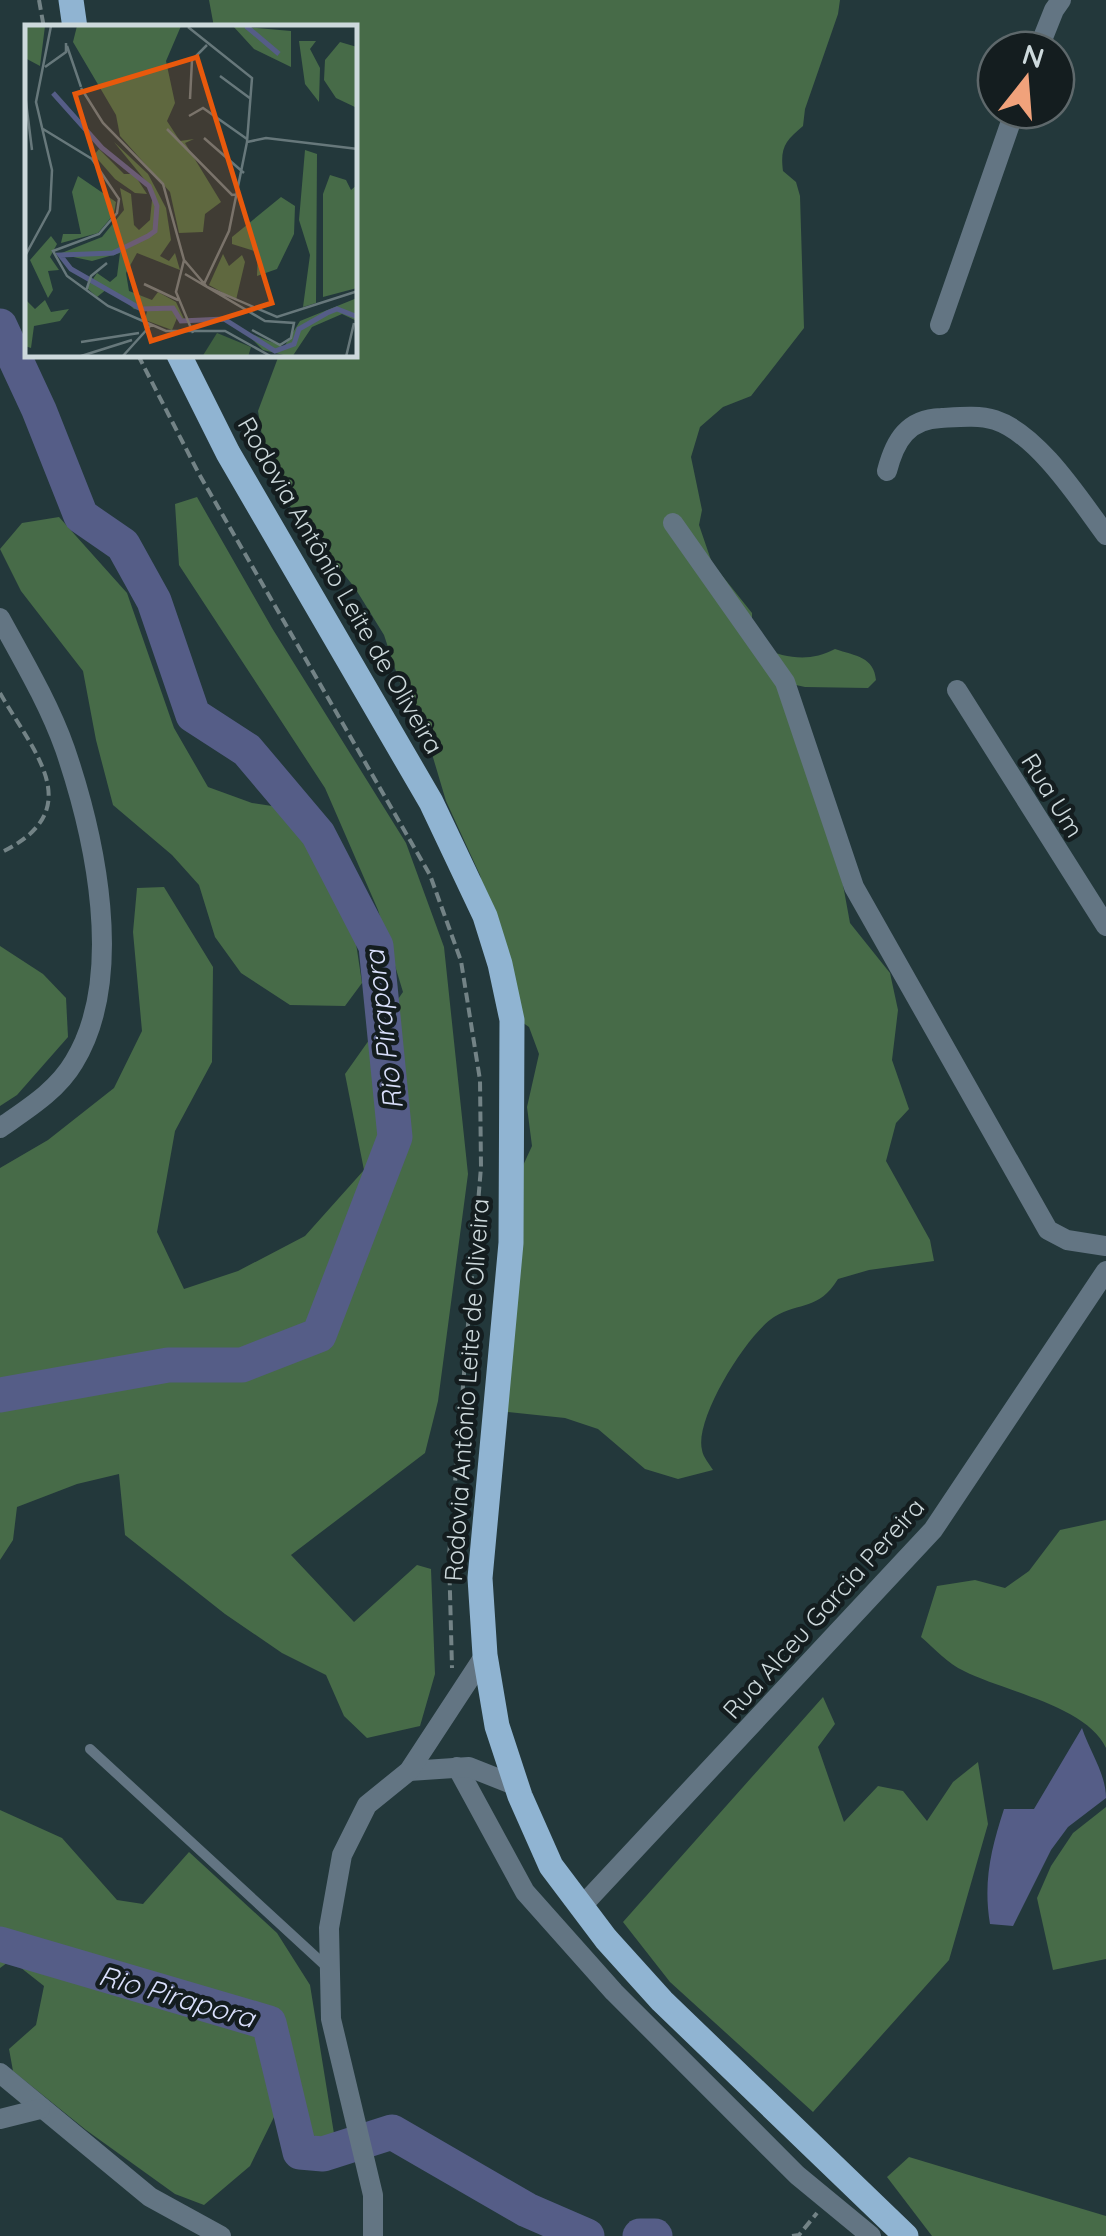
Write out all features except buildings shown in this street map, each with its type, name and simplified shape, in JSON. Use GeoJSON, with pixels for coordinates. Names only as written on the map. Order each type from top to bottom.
{"type":"FeatureCollection","features":[{"type":"Feature","properties":{"kind":"main road"},"geometry":{"type":"LineString","coordinates":[[71,0],[75,25]]}},
{"type":"Feature","properties":{"kind":"main road","name":"Rodovia Antônio Leite de Oliveira"},"geometry":{"type":"LineString","coordinates":[[180,358],[228,453],[431,802],[479,900],[500,964],[512,1020],[511,1243],[481,1561],[485,1655],[497,1726],[517,1786],[551,1866],[606,1940],[662,2001],[906,2236]]}},
{"type":"Feature","properties":{"kind":"street"},"geometry":{"type":"LineString","coordinates":[[1046,30],[1061,0]]}},
{"type":"Feature","properties":{"kind":"street"},"geometry":{"type":"LineString","coordinates":[[940,325],[1008,130]]}},
{"type":"Feature","properties":{"kind":"street"},"geometry":{"type":"LineString","coordinates":[[887,471],[892,450],[905,430],[925,418],[991,419],[1007,425],[1026,440],[1066,480],[1106,535]]}},
{"type":"Feature","properties":{"kind":"street"},"geometry":{"type":"LineString","coordinates":[[673,523],[785,682],[861,901],[1048,1230],[1067,1240],[1106,1246]]}},
{"type":"Feature","properties":{"kind":"street"},"geometry":{"type":"LineString","coordinates":[[0,618],[65,748],[90,842],[101,908],[102,943],[100,980],[91,1023],[74,1062],[48,1094],[0,1128]]}},
{"type":"Feature","properties":{"kind":"street","name":"Rua Um"},"geometry":{"type":"LineString","coordinates":[[957,690],[1106,926]]}},
{"type":"Feature","properties":{"kind":"street","name":"Rua Alceu Garcia Pereira"},"geometry":{"type":"LineString","coordinates":[[582,1906],[933,1530],[1106,1271]]}},
{"type":"Feature","properties":{"kind":"street"},"geometry":{"type":"LineString","coordinates":[[374,2236],[373,2194],[331,2019],[329,1928],[342,1855],[367,1804],[409,1771],[485,1655]]}},
{"type":"Feature","properties":{"kind":"street"},"geometry":{"type":"LineString","coordinates":[[409,1771],[457,1767],[494,1775],[517,1786]]}},
{"type":"Feature","properties":{"kind":"street"},"geometry":{"type":"LineString","coordinates":[[457,1767],[525,1892],[614,1992],[797,2175],[871,2236]]}},
{"type":"Feature","properties":{"kind":"street"},"geometry":{"type":"LineString","coordinates":[[0,2073],[150,2198],[221,2236]]}},
{"type":"Feature","properties":{"kind":"street"},"geometry":{"type":"LineString","coordinates":[[0,2119],[40,2109]]}},
{"type":"Feature","properties":{"kind":"lane"},"geometry":{"type":"LineString","coordinates":[[90,1750],[330,1970]]}},
{"type":"Feature","properties":{"kind":"path"},"geometry":{"type":"LineString","coordinates":[[39,0],[43,25]]}},
{"type":"Feature","properties":{"kind":"path"},"geometry":{"type":"LineString","coordinates":[[140,358],[199,474],[430,874],[461,961],[480,1080],[480,1167],[448,1556],[452,1673]]}},
{"type":"Feature","properties":{"kind":"path"},"geometry":{"type":"LineString","coordinates":[[0,693],[50,781],[50,806],[37,827],[0,852]]}},
{"type":"Feature","properties":{"kind":"green space"},"geometry":{"type":"Polygon","coordinates":[[[209,0],[840,0],[803,126],[788,141],[782,156],[783,171],[796,182],[800,196],[804,328],[751,396],[723,407],[700,427],[691,457],[702,510],[699,525],[712,563],[752,613],[752,644],[794,657],[835,649],[863,658],[875,672],[876,680],[868,688],[805,687],[782,682],[835,841],[850,923],[890,973],[898,1010],[892,1060],[909,1109],[896,1123],[886,1161],[930,1240],[934,1261],[869,1270],[838,1279],[816,1301],[784,1312],[763,1326],[737,1358],[706,1419],[702,1450],[713,1470],[678,1479],[645,1469],[598,1429],[565,1418],[507,1412],[515,1183],[532,1146],[527,1107],[539,1054],[529,1027],[497,1005],[501,966],[480,875],[446,801],[432,754],[410,714],[384,635],[355,588],[285,500],[265,455],[258,411],[278,358],[358,358],[358,25],[214,25],[209,0]]]}},
{"type":"Feature","properties":{"kind":"green space"},"geometry":{"type":"Polygon","coordinates":[[[197,497],[272,628],[406,843],[444,947],[468,1174],[438,1401],[425,1453],[291,1555],[354,1622],[417,1565],[431,1569],[435,1674],[420,1726],[367,1738],[344,1716],[326,1675],[282,1653],[225,1614],[125,1535],[119,1474],[77,1484],[17,1507],[13,1540],[0,1560],[0,1168],[48,1140],[114,1088],[142,1031],[133,932],[137,888],[164,887],[213,967],[212,1062],[175,1131],[157,1232],[184,1289],[238,1271],[305,1236],[364,1170],[345,1074],[403,992],[378,910],[325,788],[179,565],[175,504],[197,497]]]}},
{"type":"Feature","properties":{"kind":"green space"},"geometry":{"type":"Polygon","coordinates":[[[59,517],[127,593],[174,728],[208,787],[252,803],[285,808],[354,930],[362,983],[345,1006],[290,1005],[241,973],[215,937],[199,885],[172,855],[113,805],[83,671],[21,591],[0,549],[22,523],[59,517]]]}},
{"type":"Feature","properties":{"kind":"green space"},"geometry":{"type":"Polygon","coordinates":[[[0,946],[43,974],[66,998],[68,1037],[17,1095],[0,1106],[0,946]]]}},
{"type":"Feature","properties":{"kind":"green space"},"geometry":{"type":"Polygon","coordinates":[[[1106,1520],[1106,1748],[1096,1733],[1063,1710],[958,1668],[921,1637],[937,1586],[975,1580],[1005,1588],[1029,1571],[1060,1530],[1106,1520]]]}},
{"type":"Feature","properties":{"kind":"green space"},"geometry":{"type":"Polygon","coordinates":[[[823,1697],[835,1724],[818,1747],[844,1822],[878,1786],[903,1791],[927,1821],[953,1782],[978,1762],[988,1824],[949,1960],[813,2112],[670,1982],[623,1922],[823,1697]]]}},
{"type":"Feature","properties":{"kind":"green space"},"geometry":{"type":"Polygon","coordinates":[[[1106,1807],[1106,1959],[1053,1970],[1037,1898],[1051,1866],[1073,1833],[1106,1807]]]}},
{"type":"Feature","properties":{"kind":"green space"},"geometry":{"type":"Polygon","coordinates":[[[0,1810],[62,1838],[117,1900],[143,1904],[189,1852],[277,1933],[310,1985],[336,2146],[274,2117],[250,2166],[204,2205],[175,2194],[13,2071],[9,2049],[36,2025],[44,1986],[11,1960],[0,1968],[0,1810]]]}},
{"type":"Feature","properties":{"kind":"green space"},"geometry":{"type":"Polygon","coordinates":[[[909,2157],[1106,2216],[1106,2236],[932,2236],[887,2177],[909,2157]]]}},
{"type":"Feature","properties":{"kind":"water"},"geometry":{"type":"Polygon","coordinates":[[[1082,1728],[1101,1772],[1106,1798],[1068,1827],[1051,1850],[1013,1926],[990,1924],[989,1866],[1004,1809],[1034,1809],[1082,1728]]]}},
{"type":"Feature","properties":{"kind":"waterway","name":"Rio Pirapora"},"geometry":{"type":"LineString","coordinates":[[0,326],[81,516],[123,545],[154,601],[193,715],[247,750],[318,834],[376,946],[395,1137],[319,1335],[242,1365],[168,1365],[0,1395]]}},
{"type":"Feature","properties":{"kind":"waterway","name":"Rio Pirapora"},"geometry":{"type":"LineString","coordinates":[[0,1944],[269,2023],[300,2152],[323,2154],[392,2132],[527,2210],[587,2236]]}},
{"type":"Feature","properties":{"kind":"waterway","name":"Rio Pirapora"},"geometry":{"type":"LineString","coordinates":[[640,2236],[655,2236]]}}]}
